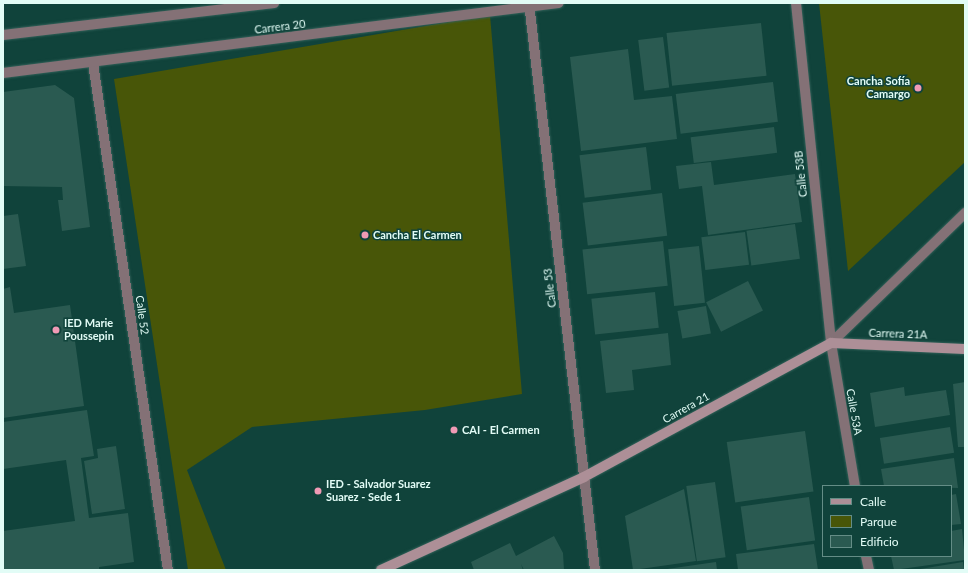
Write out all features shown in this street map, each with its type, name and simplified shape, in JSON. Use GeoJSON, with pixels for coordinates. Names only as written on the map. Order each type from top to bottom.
{"type":"FeatureCollection","features":[{"type":"Feature","properties":{"kind":"main road","name":"Carrera 21A"},"geometry":{"type":"LineString","coordinates":[[831,343],[965,349]]}},
{"type":"Feature","properties":{"kind":"main road","name":"Carrera 21"},"geometry":{"type":"LineString","coordinates":[[382,570],[584,477],[831,343]]}},
{"type":"Feature","properties":{"kind":"street"},"geometry":{"type":"LineString","coordinates":[[3,35],[274,3]]}},
{"type":"Feature","properties":{"kind":"street","name":"Carrera 20"},"geometry":{"type":"LineString","coordinates":[[3,73],[93,63],[559,3]]}},
{"type":"Feature","properties":{"kind":"street","name":"Calle 53B"},"geometry":{"type":"LineString","coordinates":[[796,3],[831,343]]}},
{"type":"Feature","properties":{"kind":"street","name":"Calle 53"},"geometry":{"type":"LineString","coordinates":[[529,6],[595,570]]}},
{"type":"Feature","properties":{"kind":"street","name":"Calle 52"},"geometry":{"type":"LineString","coordinates":[[93,63],[168,570]]}},
{"type":"Feature","properties":{"kind":"street","name":"Carrera 21"},"geometry":{"type":"LineString","coordinates":[[831,343],[965,213]]}},
{"type":"Feature","properties":{"kind":"street","name":"Calle 53A"},"geometry":{"type":"LineString","coordinates":[[831,343],[855,485]]}},
{"type":"Feature","properties":{"kind":"street"},"geometry":{"type":"LineString","coordinates":[[866,557],[869,570]]}},
{"type":"Feature","properties":{"kind":"green space"},"geometry":{"type":"Polygon","coordinates":[[[819,3],[965,3],[965,162],[848,271],[819,3]]]}},
{"type":"Feature","properties":{"kind":"green space","name":"Cancha El Carmen"},"geometry":{"type":"Polygon","coordinates":[[[490,15],[522,394],[425,410],[252,427],[187,470],[226,570],[188,570],[114,79],[490,15]]]}},
{"type":"Feature","properties":{"kind":"building"},"geometry":{"type":"Polygon","coordinates":[[[761,23],[767,76],[672,86],[667,33],[761,23]]]}},
{"type":"Feature","properties":{"kind":"building"},"geometry":{"type":"Polygon","coordinates":[[[663,37],[669,88],[644,91],[638,40],[663,37]]]}},
{"type":"Feature","properties":{"kind":"building"},"geometry":{"type":"Polygon","coordinates":[[[628,49],[634,100],[672,96],[677,139],[581,151],[570,57],[628,49]]]}},
{"type":"Feature","properties":{"kind":"building"},"geometry":{"type":"Polygon","coordinates":[[[773,82],[778,122],[681,134],[676,94],[773,82]]]}},
{"type":"Feature","properties":{"kind":"building"},"geometry":{"type":"Polygon","coordinates":[[[55,85],[74,98],[90,227],[62,231],[58,200],[63,200],[62,187],[3,186],[3,92],[55,85]]]}},
{"type":"Feature","properties":{"kind":"building"},"geometry":{"type":"Polygon","coordinates":[[[774,127],[777,153],[694,163],[691,137],[774,127]]]}},
{"type":"Feature","properties":{"kind":"building"},"geometry":{"type":"Polygon","coordinates":[[[646,147],[651,190],[585,198],[579,155],[646,147]]]}},
{"type":"Feature","properties":{"kind":"building"},"geometry":{"type":"Polygon","coordinates":[[[711,162],[714,185],[795,174],[802,222],[708,235],[702,186],[679,189],[676,166],[711,162]]]}},
{"type":"Feature","properties":{"kind":"building"},"geometry":{"type":"Polygon","coordinates":[[[662,193],[667,236],[588,245],[583,203],[662,193]]]}},
{"type":"Feature","properties":{"kind":"building"},"geometry":{"type":"Polygon","coordinates":[[[18,214],[26,266],[3,269],[3,216],[18,214]]]}},
{"type":"Feature","properties":{"kind":"building"},"geometry":{"type":"Polygon","coordinates":[[[795,224],[800,259],[751,265],[746,231],[795,224]]]}},
{"type":"Feature","properties":{"kind":"building"},"geometry":{"type":"Polygon","coordinates":[[[745,232],[749,265],[705,270],[701,237],[745,232]]]}},
{"type":"Feature","properties":{"kind":"building"},"geometry":{"type":"Polygon","coordinates":[[[663,241],[668,286],[587,294],[582,249],[663,241]]]}},
{"type":"Feature","properties":{"kind":"building"},"geometry":{"type":"Polygon","coordinates":[[[699,246],[705,303],[674,306],[668,249],[699,246]]]}},
{"type":"Feature","properties":{"kind":"building"},"geometry":{"type":"Polygon","coordinates":[[[748,281],[763,310],[721,332],[706,302],[748,281]]]}},
{"type":"Feature","properties":{"kind":"building"},"geometry":{"type":"Polygon","coordinates":[[[10,287],[14,313],[70,305],[84,406],[3,418],[3,289],[10,287]]]}},
{"type":"Feature","properties":{"kind":"building"},"geometry":{"type":"Polygon","coordinates":[[[655,292],[659,328],[595,334],[591,299],[655,292]]]}},
{"type":"Feature","properties":{"kind":"building"},"geometry":{"type":"Polygon","coordinates":[[[706,306],[711,334],[682,339],[677,311],[706,306]]]}},
{"type":"Feature","properties":{"kind":"building"},"geometry":{"type":"Polygon","coordinates":[[[668,333],[671,365],[632,370],[634,390],[606,393],[600,341],[668,333]]]}},
{"type":"Feature","properties":{"kind":"building"},"geometry":{"type":"Polygon","coordinates":[[[965,382],[965,447],[958,447],[953,384],[965,382]]]}},
{"type":"Feature","properties":{"kind":"building"},"geometry":{"type":"Polygon","coordinates":[[[904,387],[905,396],[946,390],[950,415],[875,427],[870,393],[904,387]]]}},
{"type":"Feature","properties":{"kind":"building"},"geometry":{"type":"Polygon","coordinates":[[[87,410],[94,456],[81,458],[89,518],[128,513],[134,562],[99,567],[99,570],[3,570],[3,531],[75,521],[66,460],[3,469],[3,422],[87,410]]]}},
{"type":"Feature","properties":{"kind":"building"},"geometry":{"type":"Polygon","coordinates":[[[950,427],[954,453],[884,464],[880,438],[950,427]]]}},
{"type":"Feature","properties":{"kind":"building"},"geometry":{"type":"Polygon","coordinates":[[[805,431],[813,491],[735,502],[727,442],[805,431]]]}},
{"type":"Feature","properties":{"kind":"building"},"geometry":{"type":"Polygon","coordinates":[[[116,446],[125,509],[92,514],[84,461],[98,458],[97,449],[116,446]]]}},
{"type":"Feature","properties":{"kind":"building"},"geometry":{"type":"Polygon","coordinates":[[[954,458],[958,488],[952,488],[952,485],[884,485],[881,469],[954,458]]]}},
{"type":"Feature","properties":{"kind":"building"},"geometry":{"type":"Polygon","coordinates":[[[715,482],[726,557],[697,561],[686,486],[715,482]]]}},
{"type":"Feature","properties":{"kind":"building"},"geometry":{"type":"Polygon","coordinates":[[[684,489],[696,561],[633,570],[625,516],[684,489]]]}},
{"type":"Feature","properties":{"kind":"building"},"geometry":{"type":"Polygon","coordinates":[[[956,494],[961,524],[952,525],[952,495],[956,494]]]}},
{"type":"Feature","properties":{"kind":"building"},"geometry":{"type":"Polygon","coordinates":[[[809,497],[815,541],[747,550],[741,507],[809,497]]]}},
{"type":"Feature","properties":{"kind":"building"},"geometry":{"type":"Polygon","coordinates":[[[962,529],[965,560],[894,570],[891,557],[952,557],[952,531],[962,529]]]}},
{"type":"Feature","properties":{"kind":"building"},"geometry":{"type":"Polygon","coordinates":[[[554,536],[563,553],[564,570],[524,570],[521,564],[523,570],[474,570],[471,562],[510,543],[516,556],[554,536]]]}},
{"type":"Feature","properties":{"kind":"building"},"geometry":{"type":"Polygon","coordinates":[[[814,544],[818,570],[738,570],[736,554],[814,544]]]}},
{"type":"Feature","properties":{"kind":"building"},"geometry":{"type":"Polygon","coordinates":[[[716,562],[717,570],[667,570],[667,569],[716,562]]]}},
{"type":"Feature","properties":{"kind":"building"},"geometry":{"type":"Polygon","coordinates":[[[963,562],[964,570],[920,570],[920,569],[963,562]]]}},
{"type":"Feature","properties":{"kind":"place","name":"Cancha Sofía Camargo"},"geometry":{"type":"Point","coordinates":[918,88]}},
{"type":"Feature","properties":{"kind":"place","name":"Cancha El Carmen"},"geometry":{"type":"Point","coordinates":[365,235]}},
{"type":"Feature","properties":{"kind":"place","name":"IED Marie Poussepin"},"geometry":{"type":"Point","coordinates":[56,330]}},
{"type":"Feature","properties":{"kind":"place","name":"CAI - El Carmen"},"geometry":{"type":"Point","coordinates":[454,430]}},
{"type":"Feature","properties":{"kind":"place","name":"IED - Salvador Suarez Suarez - Sede 1"},"geometry":{"type":"Point","coordinates":[318,491]}}]}
